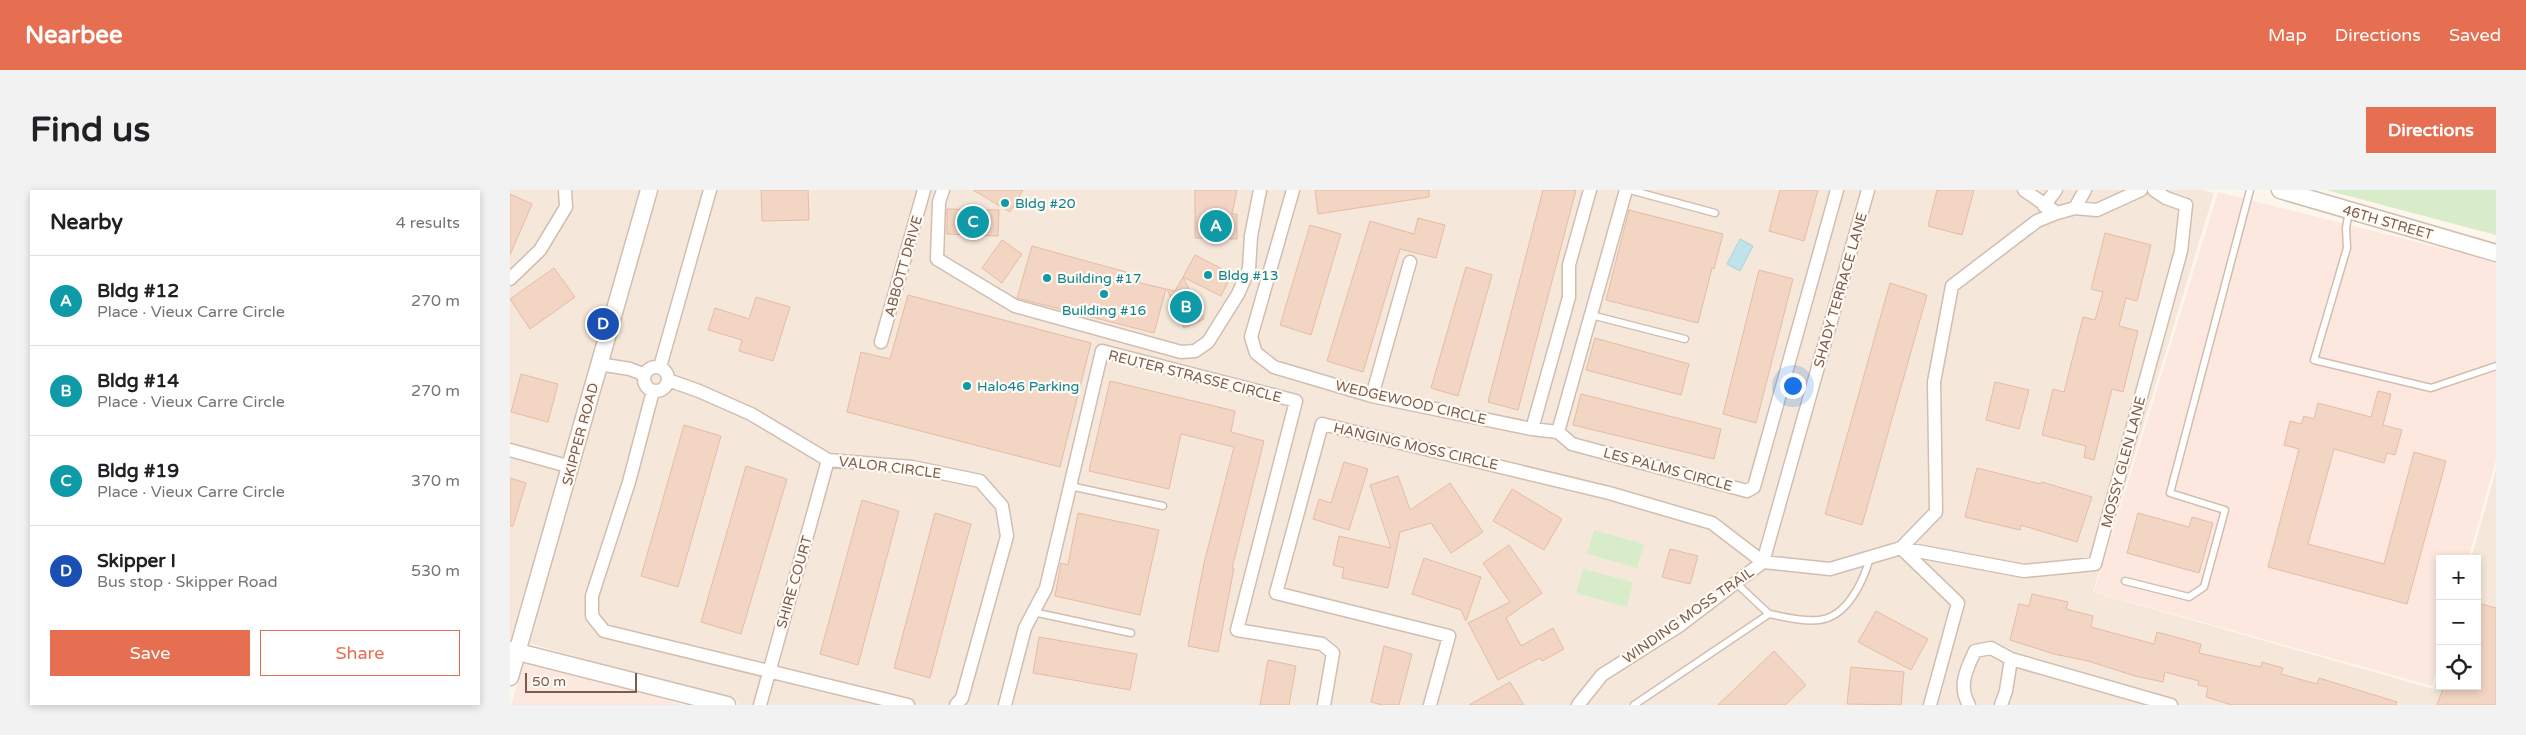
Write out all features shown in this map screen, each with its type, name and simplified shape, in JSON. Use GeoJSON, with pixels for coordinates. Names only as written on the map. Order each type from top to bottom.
{"type":"FeatureCollection","features":[{"type":"Feature","properties":{"kind":"street"},"geometry":{"type":"LineString","coordinates":[[510,279],[540,250],[566,206],[565,190]]}},
{"type":"Feature","properties":{"kind":"street","name":"SKIPPER ROAD"},"geometry":{"type":"LineString","coordinates":[[510,677],[514,651],[571,467],[649,190]]}},
{"type":"Feature","properties":{"kind":"street"},"geometry":{"type":"LineString","coordinates":[[660,367],[710,190]]}},
{"type":"Feature","properties":{"kind":"street","name":"ABBOTT DRIVE"},"geometry":{"type":"LineString","coordinates":[[881,342],[924,190]]}},
{"type":"Feature","properties":{"kind":"street"},"geometry":{"type":"LineString","coordinates":[[942,190],[939,202],[937,259],[1014,306],[1181,352],[1195,351],[1208,342],[1238,294],[1249,269],[1251,236],[1260,190]]}},
{"type":"Feature","properties":{"kind":"street","name":"WEDGEWOOD CIRCLE"},"geometry":{"type":"LineString","coordinates":[[1293,190],[1251,338],[1256,353],[1274,367],[1372,396],[1532,429],[1558,432]]}},
{"type":"Feature","properties":{"kind":"street"},"geometry":{"type":"LineString","coordinates":[[1532,429],[1569,297],[1568,265],[1590,190]]}},
{"type":"Feature","properties":{"kind":"street"},"geometry":{"type":"LineString","coordinates":[[1558,432],[1626,190]]}},
{"type":"Feature","properties":{"kind":"street","name":"LES PALMS CIRCLE"},"geometry":{"type":"LineString","coordinates":[[1558,432],[1572,444],[1748,491],[1754,487],[1838,190]]}},
{"type":"Feature","properties":{"kind":"street","name":"SHADY TERRACE LANE"},"geometry":{"type":"LineString","coordinates":[[1763,562],[1868,190]]}},
{"type":"Feature","properties":{"kind":"street"},"geometry":{"type":"LineString","coordinates":[[2024,190],[2056,213]]}},
{"type":"Feature","properties":{"kind":"street"},"geometry":{"type":"LineString","coordinates":[[2041,203],[2056,190]]}},
{"type":"Feature","properties":{"kind":"street"},"geometry":{"type":"LineString","coordinates":[[2075,208],[2085,190]]}},
{"type":"Feature","properties":{"kind":"street"},"geometry":{"type":"LineString","coordinates":[[1930,705],[1958,603],[1901,548],[1936,512],[1934,382],[1952,286],[2037,221],[2075,208],[2097,210],[2141,190]]}},
{"type":"Feature","properties":{"kind":"street","name":"MOSSY GLEN LANE"},"geometry":{"type":"LineString","coordinates":[[1901,548],[2024,570],[2094,564],[2181,251],[2186,205],[2166,198],[2154,190]]}},
{"type":"Feature","properties":{"kind":"street","name":"46TH STREET"},"geometry":{"type":"LineString","coordinates":[[2280,190],[2496,253]]}},
{"type":"Feature","properties":{"kind":"street"},"geometry":{"type":"LineString","coordinates":[[1372,396],[1410,262]]}},
{"type":"Feature","properties":{"kind":"street","name":"REUTER STRASSE CIRCLE"},"geometry":{"type":"LineString","coordinates":[[1005,705],[1025,628],[1046,588],[1102,351],[1296,401],[1237,630],[1322,644],[1333,652],[1324,705]]}},
{"type":"Feature","properties":{"kind":"street"},"geometry":{"type":"LineString","coordinates":[[599,364],[630,369],[645,375]]}},
{"type":"Feature","properties":{"kind":"street"},"geometry":{"type":"LineString","coordinates":[[660,367],[666,371],[668,380],[664,389],[653,391],[646,385],[645,375],[651,368],[660,367]]}},
{"type":"Feature","properties":{"kind":"street","name":"VALOR CIRCLE"},"geometry":{"type":"LineString","coordinates":[[668,380],[751,414],[828,460],[912,467],[980,481],[1002,506],[1007,536],[962,698],[956,705]]}},
{"type":"Feature","properties":{"kind":"street"},"geometry":{"type":"LineString","coordinates":[[653,391],[629,482],[592,596],[592,616],[604,631],[908,705]]}},
{"type":"Feature","properties":{"kind":"street","name":"HANGING MOSS CIRCLE"},"geometry":{"type":"LineString","coordinates":[[1430,705],[1449,636],[1276,593],[1322,424],[1609,492],[1712,523],[1763,562]]}},
{"type":"Feature","properties":{"kind":"street"},"geometry":{"type":"LineString","coordinates":[[510,450],[571,467]]}},
{"type":"Feature","properties":{"kind":"street","name":"SHIRE COURT"},"geometry":{"type":"LineString","coordinates":[[760,705],[828,460]]}},
{"type":"Feature","properties":{"kind":"street","name":"WINDING MOSS TRAIL"},"geometry":{"type":"LineString","coordinates":[[1578,705],[1602,675],[1679,626],[1763,562],[1830,570],[1901,548]]}},
{"type":"Feature","properties":{"kind":"street"},"geometry":{"type":"LineString","coordinates":[[1969,705],[1963,695],[1964,675],[1975,651],[1991,648],[2011,659],[2167,704]]}},
{"type":"Feature","properties":{"kind":"street"},"geometry":{"type":"LineString","coordinates":[[514,651],[703,702],[727,705]]}},
{"type":"Feature","properties":{"kind":"street"},"geometry":{"type":"LineString","coordinates":[[2000,705],[2006,691],[2011,659]]}},
{"type":"Feature","properties":{"kind":"lane"},"geometry":{"type":"LineString","coordinates":[[1630,190],[1715,213]]}},
{"type":"Feature","properties":{"kind":"lane"},"geometry":{"type":"LineString","coordinates":[[2125,581],[2189,597],[2204,587],[2226,510],[2170,493],[2250,190]]}},
{"type":"Feature","properties":{"kind":"lane"},"geometry":{"type":"LineString","coordinates":[[2349,211],[2346,228],[2347,248],[2314,360],[2431,388],[2496,366]]}},
{"type":"Feature","properties":{"kind":"lane"},"geometry":{"type":"LineString","coordinates":[[1591,315],[1685,340]]}},
{"type":"Feature","properties":{"kind":"lane"},"geometry":{"type":"LineString","coordinates":[[1070,486],[1163,506]]}},
{"type":"Feature","properties":{"kind":"lane"},"geometry":{"type":"LineString","coordinates":[[1736,583],[1769,614],[1808,621],[1820,620],[1830,617],[1852,598],[1864,576],[1870,557]]}},
{"type":"Feature","properties":{"kind":"lane"},"geometry":{"type":"LineString","coordinates":[[1033,612],[1131,633]]}},
{"type":"Feature","properties":{"kind":"lane"},"geometry":{"type":"LineString","coordinates":[[1634,705],[1769,614]]}},
{"type":"Feature","properties":{"kind":"shaded area"},"geometry":{"type":"Polygon","coordinates":[[[510,190],[2202,190],[2214,193],[2093,592],[2434,689],[2436,682],[2436,690],[2481,690],[2481,555],[2472,555],[2496,470],[2496,705],[738,705],[738,702],[510,638],[510,190]]]}},
{"type":"Feature","properties":{"kind":"shaded area"},"geometry":{"type":"Polygon","coordinates":[[[2218,192],[2496,262],[2496,460],[2469,555],[2436,555],[2436,672],[2432,686],[2094,592],[2218,192]]]}},
{"type":"Feature","properties":{"kind":"shaded area"},"geometry":{"type":"Polygon","coordinates":[[[524,662],[630,688],[682,705],[511,705],[524,662]]]}},
{"type":"Feature","properties":{"kind":"green space"},"geometry":{"type":"Polygon","coordinates":[[[2326,190],[2496,190],[2496,235],[2326,190]]]}},
{"type":"Feature","properties":{"kind":"green space"},"geometry":{"type":"Polygon","coordinates":[[[1594,530],[1644,544],[1637,568],[1587,554],[1594,530]]]}},
{"type":"Feature","properties":{"kind":"green space"},"geometry":{"type":"Polygon","coordinates":[[[1583,569],[1633,582],[1627,607],[1576,593],[1583,569]]]}},
{"type":"Feature","properties":{"kind":"water"},"geometry":{"type":"Polygon","coordinates":[[[1740,239],[1753,246],[1740,271],[1727,264],[1740,239]]]}},
{"type":"Feature","properties":{"kind":"building"},"geometry":{"type":"Polygon","coordinates":[[[761,190],[808,190],[809,220],[762,221],[761,190]]]}},
{"type":"Feature","properties":{"kind":"building","name":"Bldg #20"},"geometry":{"type":"Polygon","coordinates":[[[973,190],[1023,190],[1010,212],[973,190]]]}},
{"type":"Feature","properties":{"kind":"building"},"geometry":{"type":"Polygon","coordinates":[[[1195,190],[1237,190],[1232,214],[1237,214],[1237,239],[1195,238],[1195,190]]]}},
{"type":"Feature","properties":{"kind":"building"},"geometry":{"type":"Polygon","coordinates":[[[1315,190],[1429,190],[1429,197],[1318,214],[1315,190]]]}},
{"type":"Feature","properties":{"kind":"building"},"geometry":{"type":"Polygon","coordinates":[[[1543,190],[1576,190],[1518,410],[1488,402],[1543,190]]]}},
{"type":"Feature","properties":{"kind":"building"},"geometry":{"type":"Polygon","coordinates":[[[1780,190],[1818,190],[1804,241],[1769,231],[1780,190]]]}},
{"type":"Feature","properties":{"kind":"building"},"geometry":{"type":"Polygon","coordinates":[[[1937,190],[1974,190],[1962,235],[1928,226],[1937,190]]]}},
{"type":"Feature","properties":{"kind":"building"},"geometry":{"type":"Polygon","coordinates":[[[510,194],[532,204],[510,255],[510,194]]]}},
{"type":"Feature","properties":{"kind":"building"},"geometry":{"type":"Polygon","coordinates":[[[947,209],[999,210],[998,236],[947,234],[947,209]]]}},
{"type":"Feature","properties":{"kind":"building"},"geometry":{"type":"Polygon","coordinates":[[[1629,210],[1723,234],[1698,323],[1606,300],[1629,210]]]}},
{"type":"Feature","properties":{"kind":"building"},"geometry":{"type":"Polygon","coordinates":[[[1418,218],[1445,225],[1436,258],[1400,249],[1363,372],[1327,361],[1370,221],[1414,234],[1418,218]]]}},
{"type":"Feature","properties":{"kind":"building"},"geometry":{"type":"Polygon","coordinates":[[[1310,225],[1341,234],[1311,335],[1280,325],[1310,225]]]}},
{"type":"Feature","properties":{"kind":"building"},"geometry":{"type":"Polygon","coordinates":[[[2105,233],[2151,245],[2137,301],[2126,298],[2119,326],[2138,331],[2123,392],[2112,389],[2094,460],[2084,457],[2086,446],[2042,435],[2053,389],[2064,392],[2083,317],[2095,320],[2103,292],[2091,289],[2105,233]]]}},
{"type":"Feature","properties":{"kind":"building"},"geometry":{"type":"Polygon","coordinates":[[[1002,240],[1022,254],[1002,283],[982,268],[1002,240]]]}},
{"type":"Feature","properties":{"kind":"building"},"geometry":{"type":"Polygon","coordinates":[[[1032,246],[1126,272],[1124,279],[1166,289],[1154,333],[1017,298],[1032,246]]]}},
{"type":"Feature","properties":{"kind":"building","name":"Bldg #13"},"geometry":{"type":"Polygon","coordinates":[[[1195,255],[1232,274],[1221,296],[1183,277],[1195,255]]]}},
{"type":"Feature","properties":{"kind":"building"},"geometry":{"type":"Polygon","coordinates":[[[1466,267],[1492,275],[1458,396],[1431,388],[1466,267]]]}},
{"type":"Feature","properties":{"kind":"building"},"geometry":{"type":"Polygon","coordinates":[[[554,268],[575,297],[530,329],[510,299],[554,268]]]}},
{"type":"Feature","properties":{"kind":"building"},"geometry":{"type":"Polygon","coordinates":[[[1759,270],[1793,279],[1756,423],[1723,414],[1759,270]]]}},
{"type":"Feature","properties":{"kind":"building"},"geometry":{"type":"Polygon","coordinates":[[[1183,277],[1204,319],[1184,328],[1167,289],[1175,291],[1183,277]]]}},
{"type":"Feature","properties":{"kind":"building"},"geometry":{"type":"Polygon","coordinates":[[[1890,283],[1927,295],[1862,525],[1825,514],[1890,283]]]}},
{"type":"Feature","properties":{"kind":"building","name":"Halo46 Parking"},"geometry":{"type":"Polygon","coordinates":[[[908,295],[1091,343],[1060,467],[847,412],[861,352],[890,359],[908,295]]]}},
{"type":"Feature","properties":{"kind":"building"},"geometry":{"type":"Polygon","coordinates":[[[756,297],[790,307],[773,361],[739,351],[742,340],[708,330],[715,308],[749,319],[756,297]]]}},
{"type":"Feature","properties":{"kind":"building"},"geometry":{"type":"Polygon","coordinates":[[[1595,338],[1689,364],[1681,395],[1586,370],[1595,338]]]}},
{"type":"Feature","properties":{"kind":"building"},"geometry":{"type":"Polygon","coordinates":[[[521,374],[558,384],[548,422],[511,412],[521,374]]]}},
{"type":"Feature","properties":{"kind":"building"},"geometry":{"type":"Polygon","coordinates":[[[1110,381],[1235,411],[1231,432],[1264,441],[1232,568],[1234,568],[1218,652],[1188,646],[1204,563],[1234,447],[1181,434],[1169,489],[1089,471],[1110,381]]]}},
{"type":"Feature","properties":{"kind":"building"},"geometry":{"type":"Polygon","coordinates":[[[1995,382],[2029,390],[2019,429],[1986,420],[1995,382]]]}},
{"type":"Feature","properties":{"kind":"building"},"geometry":{"type":"Polygon","coordinates":[[[2378,391],[2391,394],[2383,425],[2402,430],[2395,455],[2387,453],[2384,463],[2334,449],[2308,544],[2384,564],[2414,452],[2446,461],[2407,604],[2268,567],[2299,449],[2284,445],[2290,421],[2301,424],[2304,416],[2314,419],[2318,403],[2371,417],[2378,391]]]}},
{"type":"Feature","properties":{"kind":"building"},"geometry":{"type":"Polygon","coordinates":[[[1581,394],[1721,429],[1714,459],[1573,425],[1581,394]]]}},
{"type":"Feature","properties":{"kind":"building"},"geometry":{"type":"Polygon","coordinates":[[[684,425],[721,436],[678,587],[641,576],[684,425]]]}},
{"type":"Feature","properties":{"kind":"building"},"geometry":{"type":"Polygon","coordinates":[[[1344,462],[1368,469],[1349,530],[1313,519],[1319,499],[1331,503],[1344,462]]]}},
{"type":"Feature","properties":{"kind":"building"},"geometry":{"type":"Polygon","coordinates":[[[746,466],[787,479],[741,634],[701,622],[746,466]]]}},
{"type":"Feature","properties":{"kind":"building"},"geometry":{"type":"Polygon","coordinates":[[[1977,468],[2041,484],[2042,482],[2092,497],[2077,542],[2021,525],[2020,530],[1965,517],[1977,468]]]}},
{"type":"Feature","properties":{"kind":"building"},"geometry":{"type":"Polygon","coordinates":[[[1398,476],[1410,510],[1450,483],[1483,532],[1451,553],[1431,523],[1400,532],[1388,588],[1342,578],[1344,568],[1333,565],[1339,536],[1391,548],[1370,485],[1398,476]]]}},
{"type":"Feature","properties":{"kind":"building"},"geometry":{"type":"Polygon","coordinates":[[[510,478],[526,483],[513,526],[510,526],[510,478]]]}},
{"type":"Feature","properties":{"kind":"building"},"geometry":{"type":"Polygon","coordinates":[[[1512,489],[1562,519],[1544,550],[1493,521],[1512,489]]]}},
{"type":"Feature","properties":{"kind":"building"},"geometry":{"type":"Polygon","coordinates":[[[862,500],[899,511],[858,665],[820,654],[862,500]]]}},
{"type":"Feature","properties":{"kind":"building"},"geometry":{"type":"Polygon","coordinates":[[[935,513],[971,524],[930,678],[894,668],[935,513]]]}},
{"type":"Feature","properties":{"kind":"building"},"geometry":{"type":"Polygon","coordinates":[[[1078,513],[1159,530],[1140,615],[1055,596],[1061,563],[1068,565],[1078,513]]]}},
{"type":"Feature","properties":{"kind":"building"},"geometry":{"type":"Polygon","coordinates":[[[2138,513],[2189,527],[2192,517],[2213,523],[2199,573],[2127,553],[2138,513]]]}},
{"type":"Feature","properties":{"kind":"building"},"geometry":{"type":"Polygon","coordinates":[[[1509,545],[1542,593],[1506,618],[1521,646],[1553,628],[1564,649],[1542,661],[1540,658],[1498,680],[1468,623],[1510,602],[1483,563],[1509,545]]]}},
{"type":"Feature","properties":{"kind":"building"},"geometry":{"type":"Polygon","coordinates":[[[1670,549],[1698,556],[1690,584],[1662,577],[1670,549]]]}},
{"type":"Feature","properties":{"kind":"building"},"geometry":{"type":"Polygon","coordinates":[[[1424,558],[1481,577],[1466,621],[1461,610],[1412,594],[1424,558]]]}},
{"type":"Feature","properties":{"kind":"building"},"geometry":{"type":"Polygon","coordinates":[[[2032,594],[2068,602],[2066,609],[2093,616],[2091,627],[2154,644],[2157,632],[2201,644],[2199,653],[2261,667],[2262,662],[2283,668],[2281,674],[2317,684],[2319,678],[2397,702],[2396,705],[2232,705],[2206,697],[2208,687],[2198,685],[2199,681],[2165,672],[2163,682],[2135,676],[2088,661],[2054,654],[2010,640],[2019,604],[2029,606],[2032,594]]]}},
{"type":"Feature","properties":{"kind":"building"},"geometry":{"type":"Polygon","coordinates":[[[2481,604],[2496,608],[2496,705],[2437,705],[2443,690],[2481,690],[2481,604]]]}},
{"type":"Feature","properties":{"kind":"building"},"geometry":{"type":"Polygon","coordinates":[[[1876,611],[1928,639],[1911,670],[1858,642],[1876,611]]]}},
{"type":"Feature","properties":{"kind":"building"},"geometry":{"type":"Polygon","coordinates":[[[1039,637],[1137,654],[1130,690],[1033,673],[1039,637]]]}},
{"type":"Feature","properties":{"kind":"building"},"geometry":{"type":"Polygon","coordinates":[[[1384,646],[1412,654],[1399,705],[1382,705],[1371,702],[1384,646]]]}},
{"type":"Feature","properties":{"kind":"building"},"geometry":{"type":"Polygon","coordinates":[[[1774,651],[1806,685],[1785,705],[1718,705],[1774,651]]]}},
{"type":"Feature","properties":{"kind":"building"},"geometry":{"type":"Polygon","coordinates":[[[1268,660],[1296,666],[1289,705],[1260,705],[1268,660]]]}},
{"type":"Feature","properties":{"kind":"building"},"geometry":{"type":"Polygon","coordinates":[[[1851,667],[1904,672],[1901,705],[1847,704],[1851,667]]]}},
{"type":"Feature","properties":{"kind":"building"},"geometry":{"type":"Polygon","coordinates":[[[1510,682],[1524,705],[1469,705],[1510,682]]]}},
{"type":"Feature","properties":{"kind":"place","name":"Bldg #20"},"geometry":{"type":"Point","coordinates":[1005,203]}},
{"type":"Feature","properties":{"kind":"place","name":"Bldg #19"},"geometry":{"type":"Point","coordinates":[973,222]}},
{"type":"Feature","properties":{"kind":"place","name":"Bldg #12"},"geometry":{"type":"Point","coordinates":[1216,226]}},
{"type":"Feature","properties":{"kind":"place","name":"Bldg #13"},"geometry":{"type":"Point","coordinates":[1208,275]}},
{"type":"Feature","properties":{"kind":"place","name":"Building #17"},"geometry":{"type":"Point","coordinates":[1047,278]}},
{"type":"Feature","properties":{"kind":"place","name":"Building #16"},"geometry":{"type":"Point","coordinates":[1104,294]}},
{"type":"Feature","properties":{"kind":"place","name":"Bldg #14"},"geometry":{"type":"Point","coordinates":[1186,307]}},
{"type":"Feature","properties":{"kind":"place","name":"Skipper I"},"geometry":{"type":"Point","coordinates":[603,324]}},
{"type":"Feature","properties":{"kind":"place","name":"Halo46 Parking"},"geometry":{"type":"Point","coordinates":[967,386]}}]}
